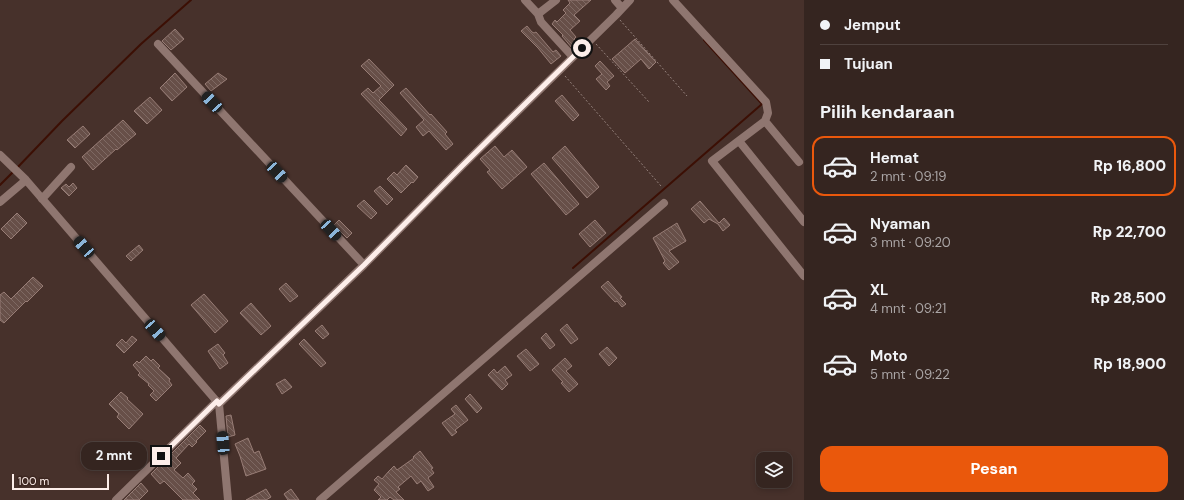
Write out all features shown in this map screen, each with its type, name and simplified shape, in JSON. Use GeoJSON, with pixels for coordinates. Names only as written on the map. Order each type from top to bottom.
{"type":"FeatureCollection","features":[{"type":"Feature","properties":{"kind":"street"},"geometry":{"type":"LineString","coordinates":[[524,0],[538,14],[541,22],[573,57]]}},
{"type":"Feature","properties":{"kind":"street"},"geometry":{"type":"LineString","coordinates":[[538,14],[556,0]]}},
{"type":"Feature","properties":{"kind":"street"},"geometry":{"type":"LineString","coordinates":[[615,0],[622,8]]}},
{"type":"Feature","properties":{"kind":"street"},"geometry":{"type":"LineString","coordinates":[[116,500],[364,265],[630,0]]}},
{"type":"Feature","properties":{"kind":"street"},"geometry":{"type":"LineString","coordinates":[[673,0],[766,102],[768,113],[765,121],[712,161],[804,276]]}},
{"type":"Feature","properties":{"kind":"street"},"geometry":{"type":"LineString","coordinates":[[158,44],[364,265]]}},
{"type":"Feature","properties":{"kind":"street"},"geometry":{"type":"LineString","coordinates":[[765,121],[799,162]]}},
{"type":"Feature","properties":{"kind":"street"},"geometry":{"type":"LineString","coordinates":[[739,140],[804,222]]}},
{"type":"Feature","properties":{"kind":"street"},"geometry":{"type":"LineString","coordinates":[[0,155],[23,177],[218,402],[228,500]]}},
{"type":"Feature","properties":{"kind":"street"},"geometry":{"type":"LineString","coordinates":[[42,199],[71,167]]}},
{"type":"Feature","properties":{"kind":"street"},"geometry":{"type":"LineString","coordinates":[[0,202],[23,177]]}},
{"type":"Feature","properties":{"kind":"street"},"geometry":{"type":"LineString","coordinates":[[320,500],[664,203]]}},
{"type":"Feature","properties":{"kind":"street"},"geometry":{"type":"LineString","coordinates":[[797,267],[804,261]]}},
{"type":"Feature","properties":{"kind":"path"},"geometry":{"type":"LineString","coordinates":[[616,15],[687,96]]}},
{"type":"Feature","properties":{"kind":"path"},"geometry":{"type":"LineString","coordinates":[[592,39],[649,102]]}},
{"type":"Feature","properties":{"kind":"path"},"geometry":{"type":"LineString","coordinates":[[560,70],[661,186]]}},
{"type":"Feature","properties":{"kind":"building"},"geometry":{"type":"Polygon","coordinates":[[[568,0],[591,0],[574,15],[580,21],[570,30],[576,37],[574,39],[578,44],[573,49],[562,36],[563,35],[552,24],[555,20],[557,22],[566,13],[563,10],[570,3],[568,0]]]}},
{"type":"Feature","properties":{"kind":"building"},"geometry":{"type":"Polygon","coordinates":[[[527,26],[532,32],[536,32],[553,52],[556,50],[561,56],[551,64],[521,31],[527,26]]]}},
{"type":"Feature","properties":{"kind":"building"},"geometry":{"type":"Polygon","coordinates":[[[175,29],[184,39],[171,50],[162,41],[175,29]]]}},
{"type":"Feature","properties":{"kind":"building"},"geometry":{"type":"Polygon","coordinates":[[[635,39],[656,62],[649,69],[641,59],[625,73],[612,59],[635,39]]]}},
{"type":"Feature","properties":{"kind":"building"},"geometry":{"type":"Polygon","coordinates":[[[369,59],[394,85],[379,100],[407,129],[401,136],[361,94],[368,88],[373,93],[381,86],[361,66],[369,59]]]}},
{"type":"Feature","properties":{"kind":"building"},"geometry":{"type":"Polygon","coordinates":[[[600,61],[614,76],[607,82],[610,86],[606,90],[596,79],[602,74],[595,66],[600,61]]]}},
{"type":"Feature","properties":{"kind":"building"},"geometry":{"type":"Polygon","coordinates":[[[175,73],[187,87],[172,101],[160,88],[175,73]]]}},
{"type":"Feature","properties":{"kind":"building"},"geometry":{"type":"Polygon","coordinates":[[[218,73],[227,79],[211,91],[205,84],[218,73]]]}},
{"type":"Feature","properties":{"kind":"building"},"geometry":{"type":"Polygon","coordinates":[[[406,88],[447,132],[445,134],[453,144],[446,150],[429,131],[423,136],[416,127],[424,120],[400,93],[406,88]]]}},
{"type":"Feature","properties":{"kind":"building"},"geometry":{"type":"Polygon","coordinates":[[[562,95],[579,115],[573,121],[555,101],[562,95]]]}},
{"type":"Feature","properties":{"kind":"building"},"geometry":{"type":"Polygon","coordinates":[[[150,97],[162,110],[147,124],[134,111],[150,97]]]}},
{"type":"Feature","properties":{"kind":"building"},"geometry":{"type":"Polygon","coordinates":[[[123,120],[136,134],[117,150],[116,149],[93,170],[82,157],[123,120]]]}},
{"type":"Feature","properties":{"kind":"building"},"geometry":{"type":"Polygon","coordinates":[[[83,126],[90,134],[75,148],[67,140],[83,126]]]}},
{"type":"Feature","properties":{"kind":"building"},"geometry":{"type":"Polygon","coordinates":[[[495,146],[504,157],[512,150],[527,167],[502,189],[487,172],[490,170],[480,159],[495,146]]]}},
{"type":"Feature","properties":{"kind":"building"},"geometry":{"type":"Polygon","coordinates":[[[565,146],[599,187],[587,198],[552,158],[565,146]]]}},
{"type":"Feature","properties":{"kind":"building"},"geometry":{"type":"Polygon","coordinates":[[[544,163],[579,204],[566,215],[531,174],[544,163]]]}},
{"type":"Feature","properties":{"kind":"building"},"geometry":{"type":"Polygon","coordinates":[[[406,165],[418,177],[401,193],[387,179],[394,172],[397,175],[406,165]]]}},
{"type":"Feature","properties":{"kind":"building"},"geometry":{"type":"Polygon","coordinates":[[[73,183],[77,188],[69,196],[61,188],[66,184],[69,187],[73,183]]]}},
{"type":"Feature","properties":{"kind":"building"},"geometry":{"type":"Polygon","coordinates":[[[380,186],[393,199],[387,205],[374,191],[380,186]]]}},
{"type":"Feature","properties":{"kind":"building"},"geometry":{"type":"Polygon","coordinates":[[[364,200],[377,213],[371,219],[357,206],[364,200]]]}},
{"type":"Feature","properties":{"kind":"building"},"geometry":{"type":"Polygon","coordinates":[[[700,201],[719,223],[724,218],[730,225],[723,231],[718,224],[709,219],[704,223],[691,209],[700,201]]]}},
{"type":"Feature","properties":{"kind":"building"},"geometry":{"type":"Polygon","coordinates":[[[17,213],[27,223],[11,239],[1,229],[17,213]]]}},
{"type":"Feature","properties":{"kind":"building"},"geometry":{"type":"Polygon","coordinates":[[[339,220],[352,233],[347,238],[334,225],[339,220]]]}},
{"type":"Feature","properties":{"kind":"building"},"geometry":{"type":"Polygon","coordinates":[[[595,220],[606,233],[590,247],[579,234],[595,220]]]}},
{"type":"Feature","properties":{"kind":"building"},"geometry":{"type":"Polygon","coordinates":[[[677,223],[686,241],[669,251],[679,262],[669,270],[663,263],[665,261],[653,238],[677,223]]]}},
{"type":"Feature","properties":{"kind":"building"},"geometry":{"type":"Polygon","coordinates":[[[139,245],[143,250],[131,261],[126,256],[139,245]]]}},
{"type":"Feature","properties":{"kind":"building"},"geometry":{"type":"Polygon","coordinates":[[[33,277],[43,286],[4,323],[0,320],[0,295],[4,292],[11,299],[33,277]]]}},
{"type":"Feature","properties":{"kind":"building"},"geometry":{"type":"Polygon","coordinates":[[[608,281],[626,304],[622,307],[617,301],[615,302],[601,287],[608,281]]]}},
{"type":"Feature","properties":{"kind":"building"},"geometry":{"type":"Polygon","coordinates":[[[286,283],[298,296],[290,302],[279,289],[286,283]]]}},
{"type":"Feature","properties":{"kind":"building"},"geometry":{"type":"Polygon","coordinates":[[[204,294],[228,321],[215,333],[191,305],[204,294]]]}},
{"type":"Feature","properties":{"kind":"building"},"geometry":{"type":"Polygon","coordinates":[[[251,303],[271,326],[261,335],[240,313],[251,303]]]}},
{"type":"Feature","properties":{"kind":"building"},"geometry":{"type":"Polygon","coordinates":[[[567,324],[578,339],[571,344],[560,330],[567,324]]]}},
{"type":"Feature","properties":{"kind":"building"},"geometry":{"type":"Polygon","coordinates":[[[322,325],[329,334],[323,339],[315,331],[322,325]]]}},
{"type":"Feature","properties":{"kind":"building"},"geometry":{"type":"Polygon","coordinates":[[[546,333],[555,345],[550,349],[541,338],[546,333]]]}},
{"type":"Feature","properties":{"kind":"building"},"geometry":{"type":"Polygon","coordinates":[[[132,336],[137,340],[124,353],[116,345],[122,339],[126,343],[132,336]]]}},
{"type":"Feature","properties":{"kind":"building"},"geometry":{"type":"Polygon","coordinates":[[[304,339],[326,363],[321,367],[299,344],[304,339]]]}},
{"type":"Feature","properties":{"kind":"building"},"geometry":{"type":"Polygon","coordinates":[[[218,344],[225,353],[223,355],[228,363],[220,369],[208,351],[218,344]]]}},
{"type":"Feature","properties":{"kind":"building"},"geometry":{"type":"Polygon","coordinates":[[[607,347],[617,358],[609,366],[599,354],[607,347]]]}},
{"type":"Feature","properties":{"kind":"building"},"geometry":{"type":"Polygon","coordinates":[[[526,349],[539,364],[530,371],[517,356],[526,349]]]}},
{"type":"Feature","properties":{"kind":"building"},"geometry":{"type":"Polygon","coordinates":[[[146,356],[151,361],[153,359],[160,366],[158,368],[170,379],[169,381],[172,385],[156,401],[150,395],[154,391],[148,385],[149,384],[138,375],[140,373],[133,365],[137,361],[139,363],[146,356]]]}},
{"type":"Feature","properties":{"kind":"building"},"geometry":{"type":"Polygon","coordinates":[[[565,358],[572,366],[566,371],[578,384],[569,392],[561,383],[563,382],[552,370],[565,358]]]}},
{"type":"Feature","properties":{"kind":"building"},"geometry":{"type":"Polygon","coordinates":[[[505,366],[512,375],[505,380],[508,384],[502,390],[488,375],[494,369],[497,373],[505,366]]]}},
{"type":"Feature","properties":{"kind":"building"},"geometry":{"type":"Polygon","coordinates":[[[285,379],[292,387],[282,394],[276,384],[285,379]]]}},
{"type":"Feature","properties":{"kind":"building"},"geometry":{"type":"Polygon","coordinates":[[[121,392],[143,414],[129,429],[117,417],[119,414],[109,404],[121,392]]]}},
{"type":"Feature","properties":{"kind":"building"},"geometry":{"type":"Polygon","coordinates":[[[470,394],[482,408],[477,413],[465,399],[470,394]]]}},
{"type":"Feature","properties":{"kind":"building"},"geometry":{"type":"Polygon","coordinates":[[[456,405],[468,420],[455,430],[457,432],[452,436],[442,423],[455,414],[451,409],[456,405]]]}},
{"type":"Feature","properties":{"kind":"building"},"geometry":{"type":"Polygon","coordinates":[[[231,415],[235,435],[228,437],[226,416],[231,415]]]}},
{"type":"Feature","properties":{"kind":"building"},"geometry":{"type":"Polygon","coordinates":[[[200,425],[206,431],[192,447],[189,444],[176,458],[181,463],[174,470],[183,478],[188,473],[195,481],[192,484],[197,489],[193,493],[200,500],[183,500],[164,481],[160,484],[151,474],[200,425]]]}},
{"type":"Feature","properties":{"kind":"building"},"geometry":{"type":"Polygon","coordinates":[[[248,438],[254,453],[259,451],[266,469],[246,476],[235,444],[248,438]]]}},
{"type":"Feature","properties":{"kind":"building"},"geometry":{"type":"Polygon","coordinates":[[[420,451],[433,468],[431,469],[434,473],[428,478],[434,487],[428,491],[421,481],[417,484],[411,476],[398,487],[400,489],[396,492],[404,500],[394,500],[390,497],[387,500],[378,500],[381,497],[374,490],[379,484],[374,480],[378,476],[382,479],[394,466],[397,470],[414,458],[413,457],[420,451]]]}},
{"type":"Feature","properties":{"kind":"building"},"geometry":{"type":"Polygon","coordinates":[[[141,483],[148,491],[139,500],[124,500],[141,483]]]}},
{"type":"Feature","properties":{"kind":"building"},"geometry":{"type":"Polygon","coordinates":[[[266,489],[271,497],[266,500],[246,500],[266,489]]]}},
{"type":"Feature","properties":{"kind":"building"},"geometry":{"type":"Polygon","coordinates":[[[291,489],[299,500],[288,500],[284,494],[291,489]]]}},
{"type":"Feature","properties":{"kind":"waterway"},"geometry":{"type":"LineString","coordinates":[[16,169],[62,121],[141,44],[191,0]]}},
{"type":"Feature","properties":{"kind":"waterway"},"geometry":{"type":"LineString","coordinates":[[573,268],[762,104],[704,40]]}},
{"type":"Feature","properties":{"kind":"waterway"},"geometry":{"type":"LineString","coordinates":[[0,185],[13,172]]}},
{"type":"Feature","properties":{"kind":"route"},"geometry":{"type":"LineString","coordinates":[[161,456],[217,401],[219,404],[355,273],[582,48]]}}]}
